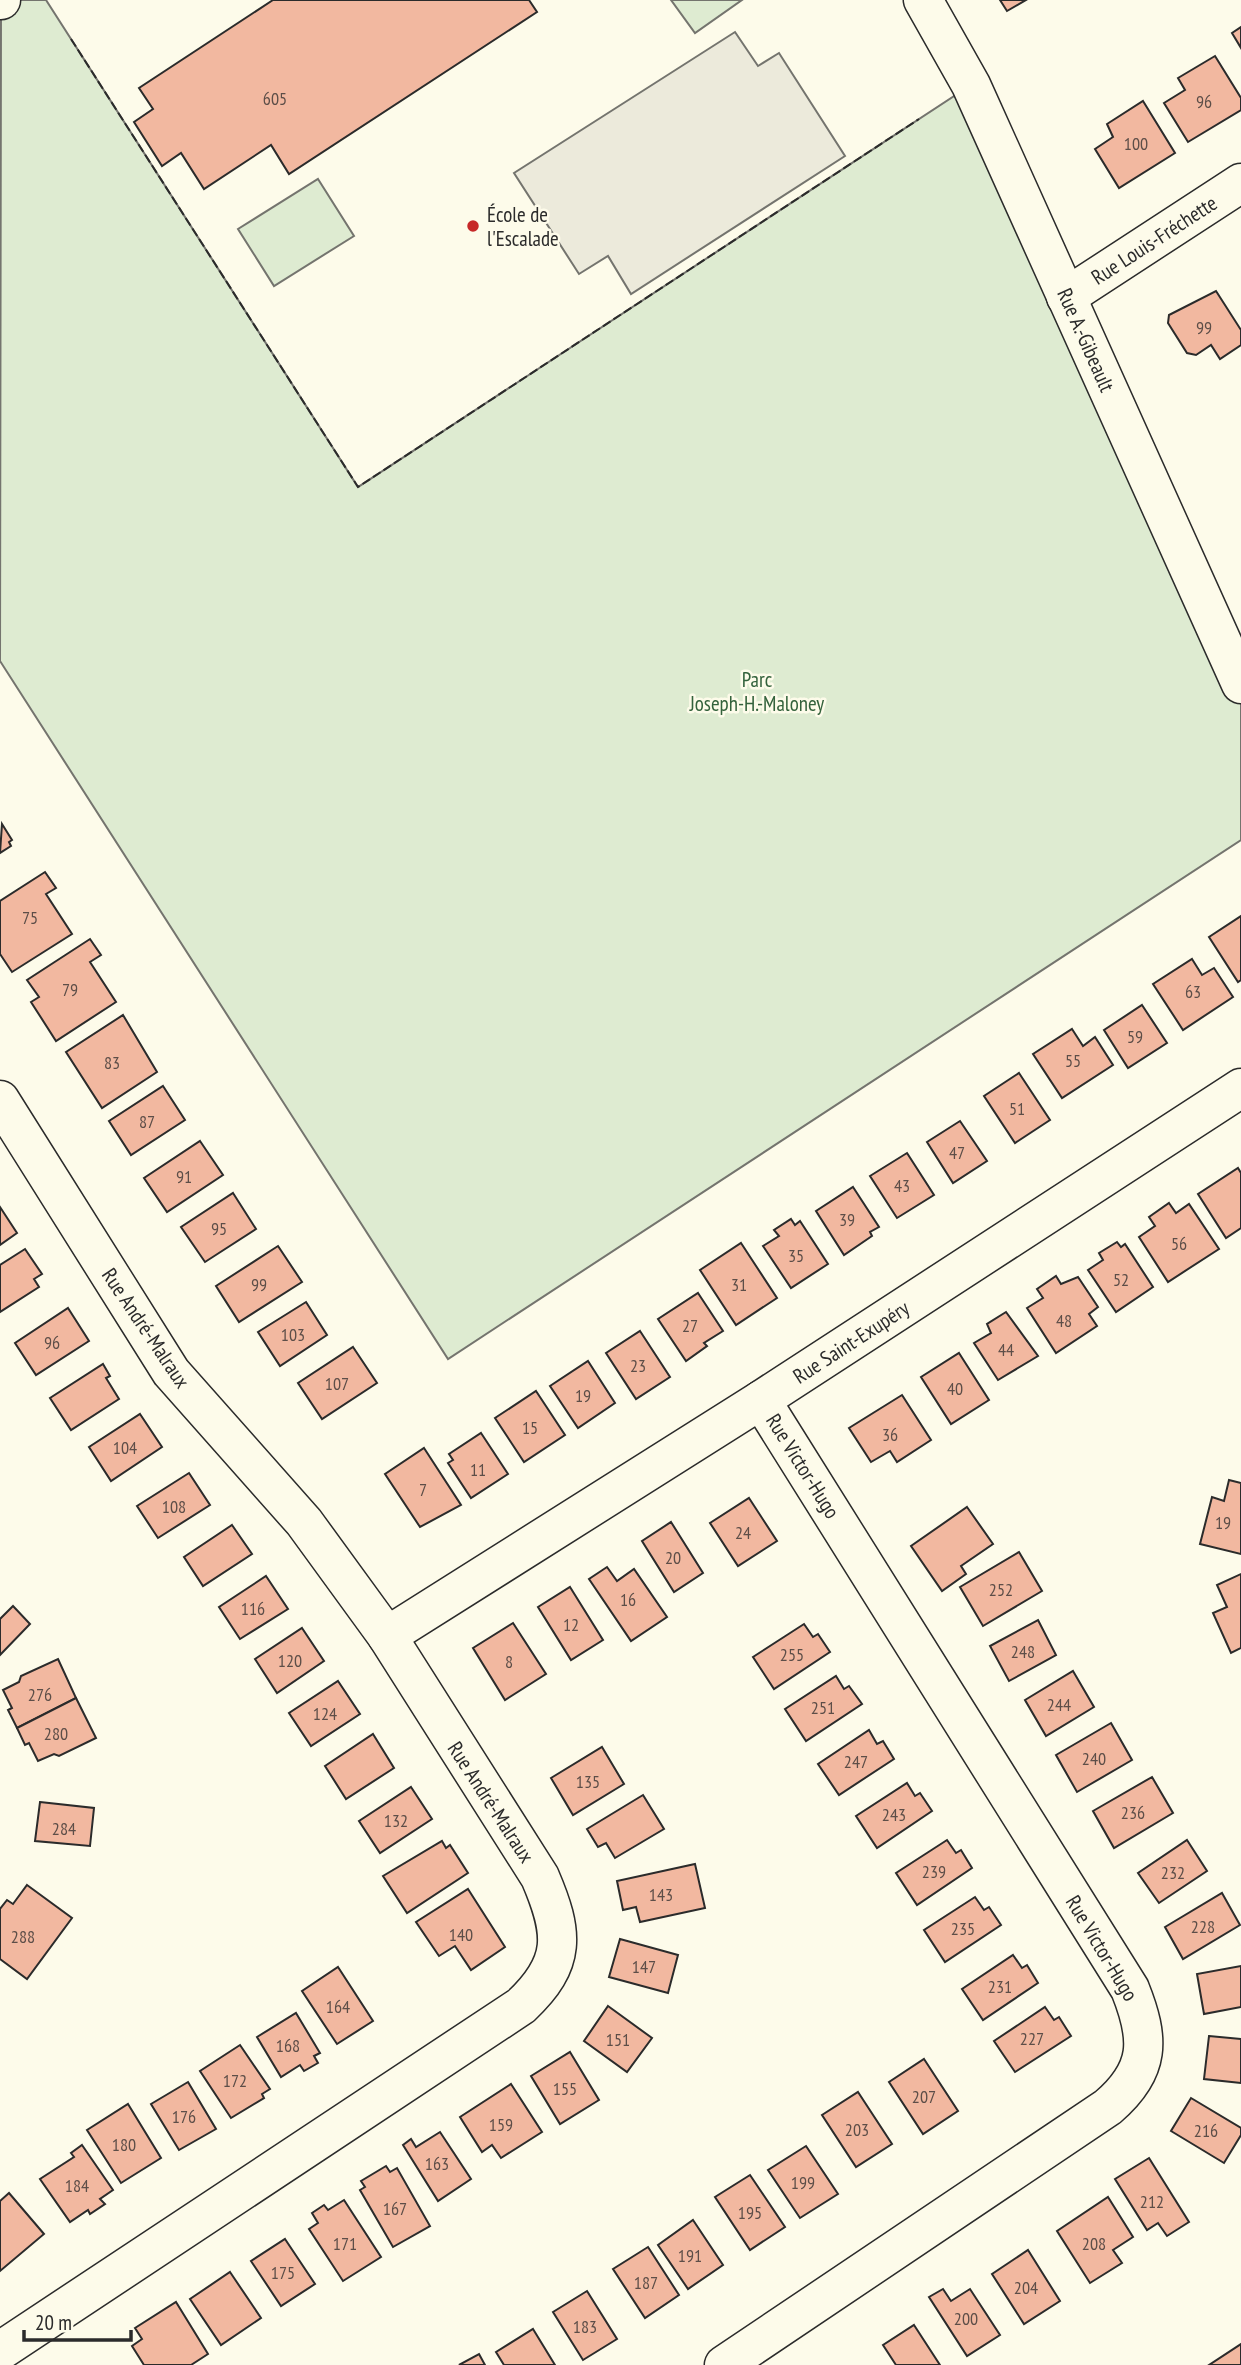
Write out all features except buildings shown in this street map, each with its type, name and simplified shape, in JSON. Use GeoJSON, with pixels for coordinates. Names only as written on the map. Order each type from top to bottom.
{"type":"FeatureCollection","features":[{"type":"Feature","properties":{"kind":"street","name":"Rue A.-Gibeault"},"geometry":{"type":"LineString","coordinates":[[923,0],[971,85],[1237,665]]}},
{"type":"Feature","properties":{"kind":"street","name":"Rue Louis-Fréchette"},"geometry":{"type":"LineString","coordinates":[[1066,297],[1241,183]]}},
{"type":"Feature","properties":{"kind":"street","name":"Rue Saint-Exupéry"},"geometry":{"type":"LineString","coordinates":[[387,1636],[761,1400],[1241,1088]]}},
{"type":"Feature","properties":{"kind":"street","name":"Rue André-Malraux"},"geometry":{"type":"LineString","coordinates":[[0,1100],[171,1372],[303,1522],[387,1636],[540,1877],[551,1903],[557,1929],[556,1952],[551,1973],[521,2007],[0,2351]]}},
{"type":"Feature","properties":{"kind":"street","name":"Rue Victor-Hugo"},"geometry":{"type":"LineString","coordinates":[[724,2365],[1108,2107],[1135,2079],[1145,2037],[1130,1989],[761,1400]]}},
{"type":"Feature","properties":{"kind":"street"},"geometry":{"type":"LineString","coordinates":[[0,2359],[7,2365]]}},
{"type":"Feature","properties":{"kind":"green space","name":"Parc Joseph-H.-Maloney"},"geometry":{"type":"Polygon","coordinates":[[[1,0],[46,0],[358,487],[971,85],[1241,684],[1241,840],[448,1359],[0,661],[1,0]]]}},
{"type":"Feature","properties":{"kind":"green space"},"geometry":{"type":"Polygon","coordinates":[[[671,0],[742,0],[695,33],[671,0]]]}},
{"type":"Feature","properties":{"kind":"green space"},"geometry":{"type":"Polygon","coordinates":[[[318,179],[354,236],[274,286],[238,229],[318,179]]]}},
{"type":"Feature","properties":{"kind":"shaded area"},"geometry":{"type":"Polygon","coordinates":[[[735,32],[758,66],[779,53],[845,156],[631,294],[608,256],[579,274],[514,173],[735,32]]]}},
{"type":"Feature","properties":{"kind":"fence"},"geometry":{"type":"LineString","coordinates":[[71,39],[358,487],[919,119]]}},
{"type":"Feature","properties":{"kind":"place","name":"École de l'Escalade"},"geometry":{"type":"Point","coordinates":[473,226]}}]}
